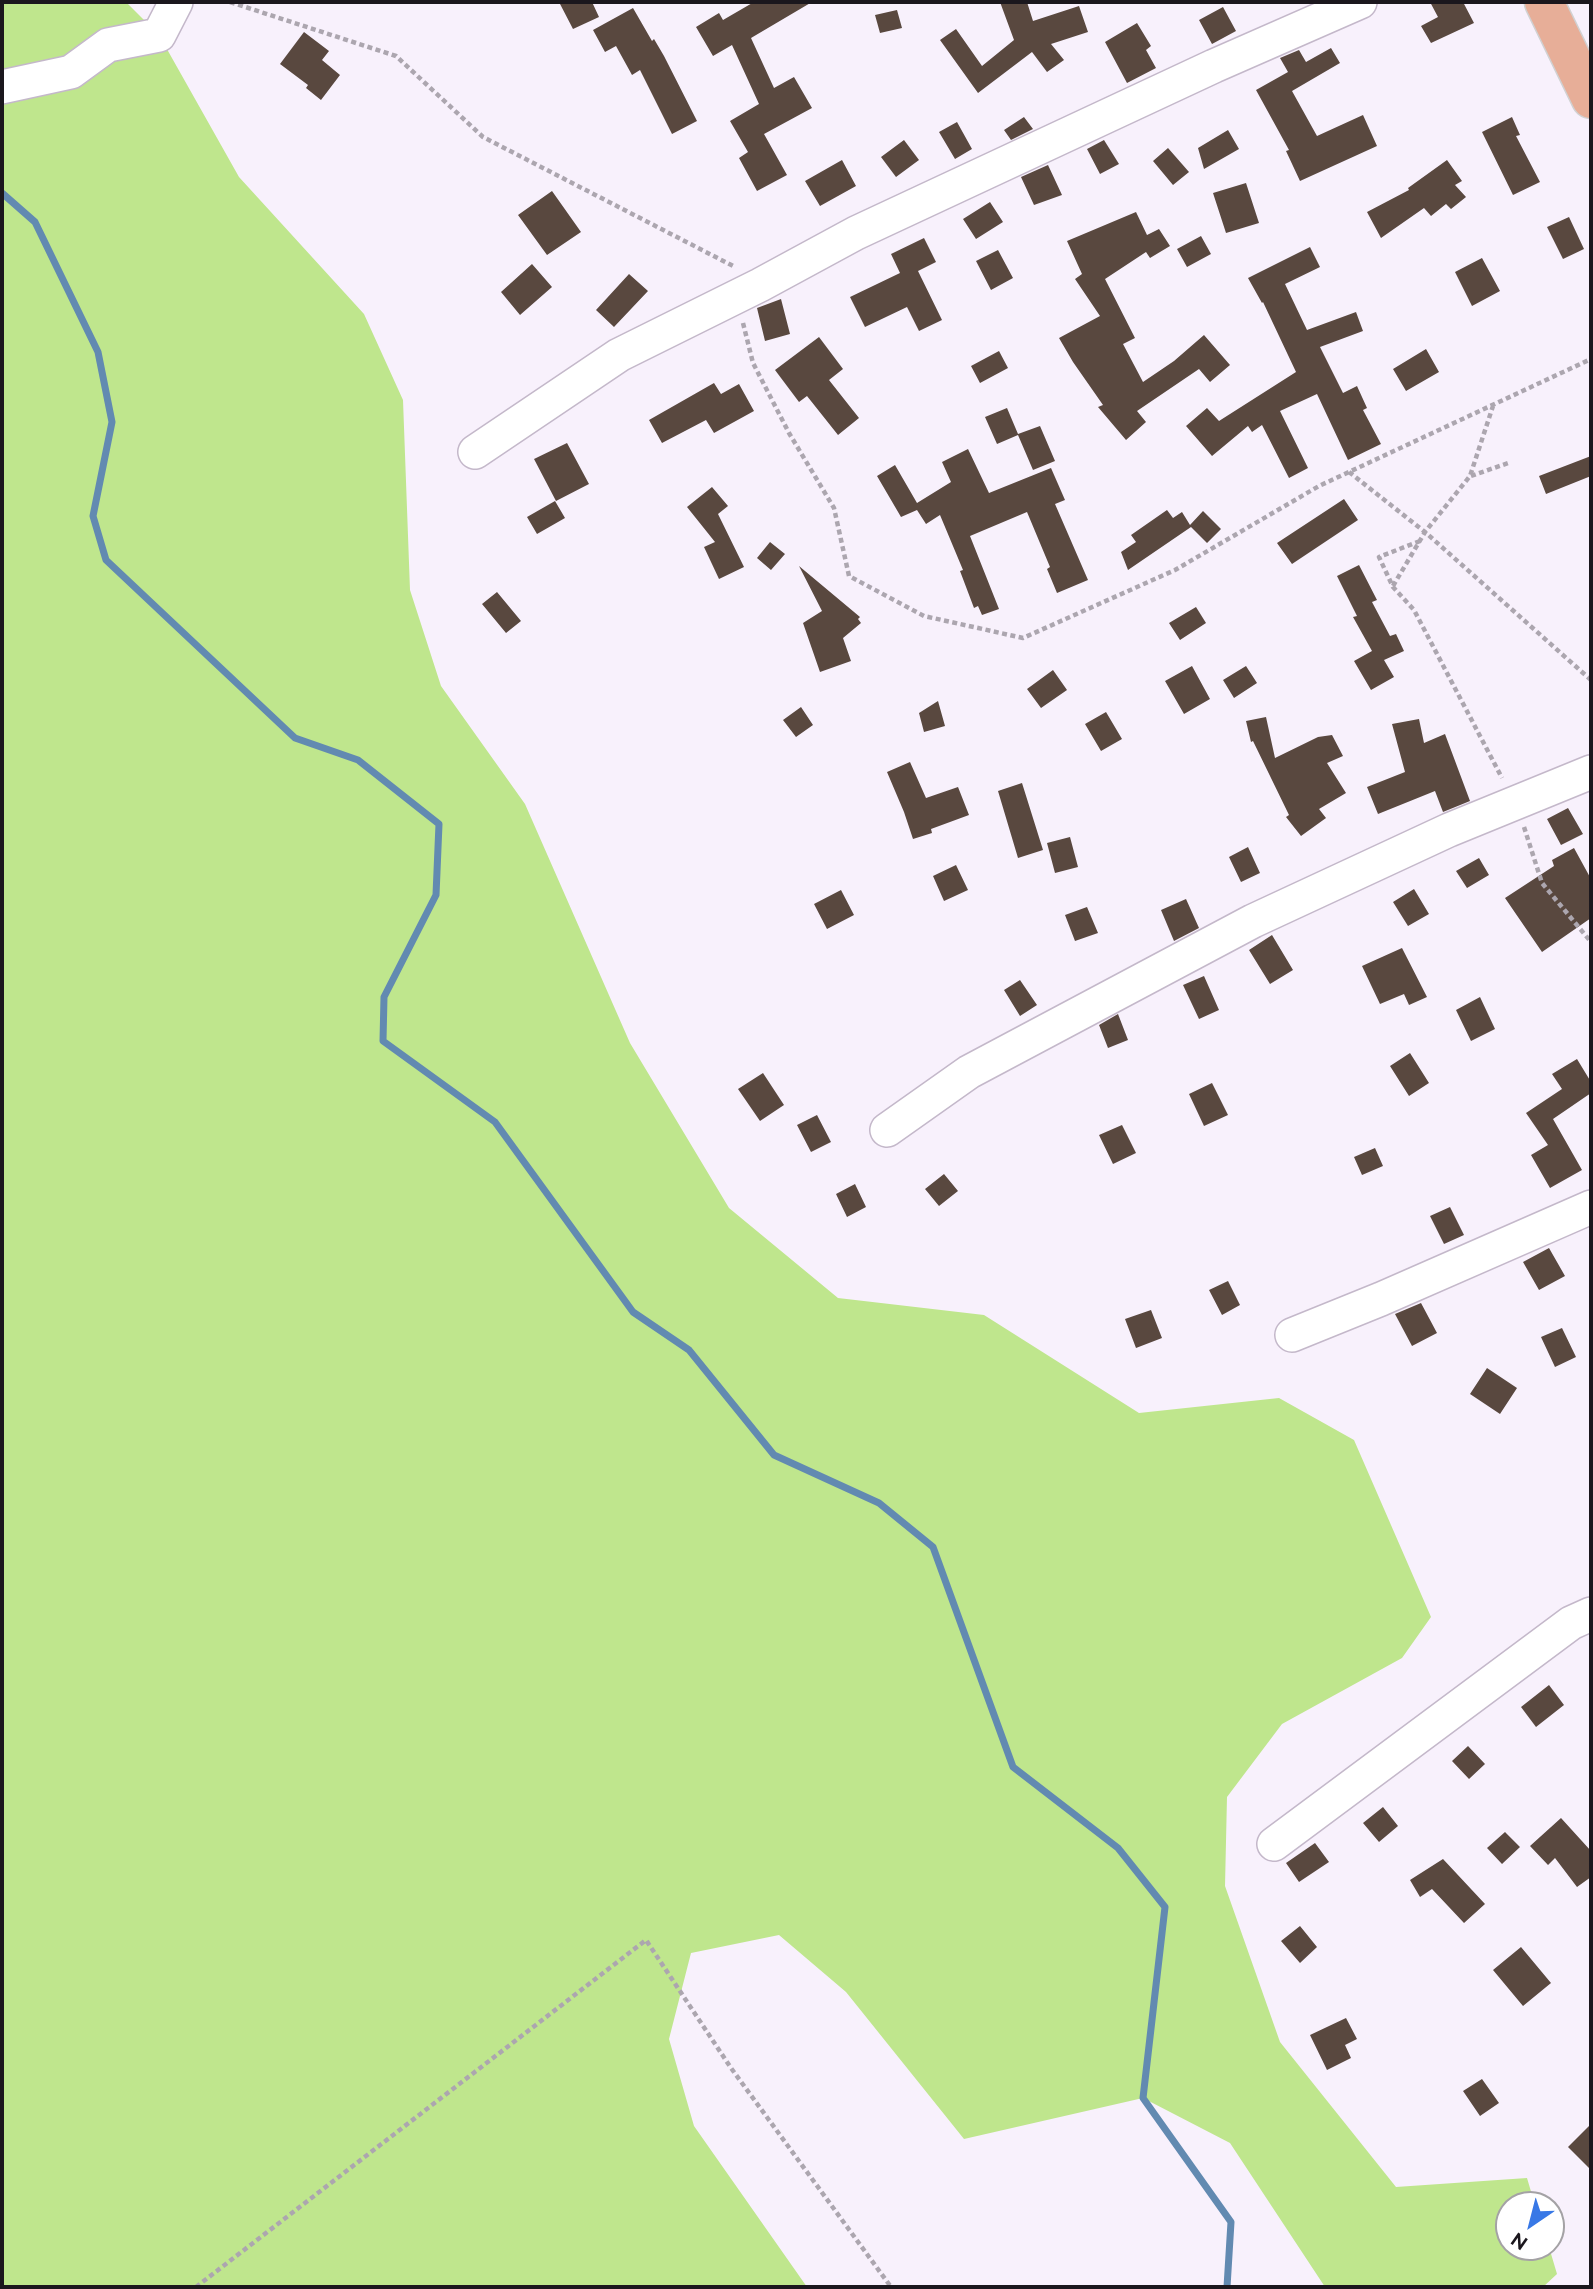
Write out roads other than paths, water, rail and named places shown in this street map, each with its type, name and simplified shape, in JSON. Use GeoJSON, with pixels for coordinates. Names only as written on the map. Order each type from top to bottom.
{"type":"FeatureCollection","features":[{"type":"Feature","properties":{"kind":"main road"},"geometry":{"type":"LineString","coordinates":[[1544,2],[1591,99]]}},
{"type":"Feature","properties":{"kind":"street"},"geometry":{"type":"LineString","coordinates":[[2,87],[71,72],[108,45],[159,35],[177,2]]}},
{"type":"Feature","properties":{"kind":"street"},"geometry":{"type":"LineString","coordinates":[[475,452],[619,355],[760,285],[856,233],[1214,66],[1360,2]]}},
{"type":"Feature","properties":{"kind":"street"},"geometry":{"type":"LineString","coordinates":[[887,1130],[969,1072],[1253,921],[1449,830],[1591,772]]}},
{"type":"Feature","properties":{"kind":"street"},"geometry":{"type":"LineString","coordinates":[[1292,1335],[1591,1207]]}},
{"type":"Feature","properties":{"kind":"street"},"geometry":{"type":"LineString","coordinates":[[1274,1844],[1571,1623],[1591,1614]]}},
{"type":"Feature","properties":{"kind":"waterway"},"geometry":{"type":"LineString","coordinates":[[2,193],[35,222],[98,352],[112,422],[93,516],[106,560],[295,738],[358,760],[439,824],[436,895],[384,997],[383,1041],[495,1122],[633,1312],[689,1350],[774,1455],[879,1503],[933,1547],[1013,1767],[1118,1848],[1165,1907],[1143,2098],[1231,2222],[1227,2287]]}}]}
